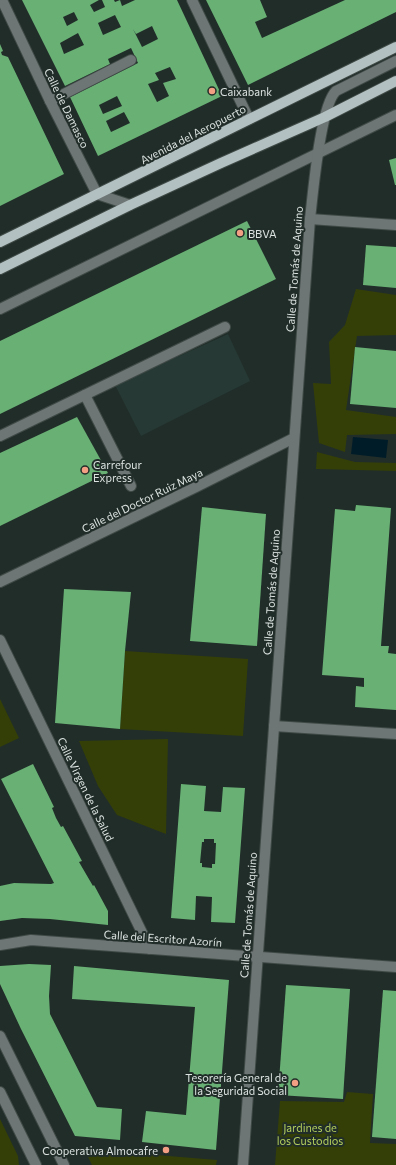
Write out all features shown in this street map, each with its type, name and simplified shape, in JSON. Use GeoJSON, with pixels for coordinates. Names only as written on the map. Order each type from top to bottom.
{"type":"FeatureCollection","features":[{"type":"Feature","properties":{"kind":"main road","name":"Avenida del Aeropuerto"},"geometry":{"type":"LineString","coordinates":[[0,242],[396,47]]}},
{"type":"Feature","properties":{"kind":"main road"},"geometry":{"type":"LineString","coordinates":[[0,269],[130,205],[325,117],[396,81]]}},
{"type":"Feature","properties":{"kind":"street","name":"Calle de Damasco"},"geometry":{"type":"LineString","coordinates":[[2,0],[50,101],[97,194]]}},
{"type":"Feature","properties":{"kind":"street"},"geometry":{"type":"LineString","coordinates":[[192,0],[249,119]]}},
{"type":"Feature","properties":{"kind":"street"},"geometry":{"type":"LineString","coordinates":[[50,101],[131,60]]}},
{"type":"Feature","properties":{"kind":"street","name":"Calle de Tomás de Aquino"},"geometry":{"type":"LineString","coordinates":[[242,1165],[310,219],[318,153],[330,99],[336,91],[396,60]]}},
{"type":"Feature","properties":{"kind":"street"},"geometry":{"type":"LineString","coordinates":[[0,309],[396,115]]}},
{"type":"Feature","properties":{"kind":"street"},"geometry":{"type":"LineString","coordinates":[[97,194],[130,205]]}},
{"type":"Feature","properties":{"kind":"street"},"geometry":{"type":"LineString","coordinates":[[310,219],[396,225]]}},
{"type":"Feature","properties":{"kind":"street"},"geometry":{"type":"LineString","coordinates":[[0,436],[225,327]]}},
{"type":"Feature","properties":{"kind":"street"},"geometry":{"type":"LineString","coordinates":[[85,395],[131,486]]}},
{"type":"Feature","properties":{"kind":"street","name":"Calle del Doctor Ruiz Maya"},"geometry":{"type":"LineString","coordinates":[[0,582],[196,488],[294,438]]}},
{"type":"Feature","properties":{"kind":"street","name":"Calle Virgen de la Salud"},"geometry":{"type":"LineString","coordinates":[[0,640],[150,949]]}},
{"type":"Feature","properties":{"kind":"street"},"geometry":{"type":"LineString","coordinates":[[274,726],[396,734]]}},
{"type":"Feature","properties":{"kind":"street","name":"Calle del Escritor Azorín"},"geometry":{"type":"LineString","coordinates":[[0,945],[31,940],[396,967]]}},
{"type":"Feature","properties":{"kind":"street"},"geometry":{"type":"LineString","coordinates":[[0,1036],[64,1165]]}},
{"type":"Feature","properties":{"kind":"street"},"geometry":{"type":"LineString","coordinates":[[0,1092],[36,1165]]}},
{"type":"Feature","properties":{"kind":"shaded area"},"geometry":{"type":"Polygon","coordinates":[[[228,334],[250,381],[141,436],[115,385],[228,334]]]}},
{"type":"Feature","properties":{"kind":"shaded area"},"geometry":{"type":"Polygon","coordinates":[[[353,437],[388,440],[386,458],[351,454],[353,437]]]}},
{"type":"Feature","properties":{"kind":"green space"},"geometry":{"type":"Polygon","coordinates":[[[356,289],[396,295],[396,335],[357,336],[346,410],[396,417],[396,434],[347,435],[345,452],[319,443],[313,383],[331,384],[329,342],[345,325],[356,289]]]}},
{"type":"Feature","properties":{"kind":"green space"},"geometry":{"type":"Polygon","coordinates":[[[317,452],[355,462],[396,463],[396,471],[316,469],[317,452]]]}},
{"type":"Feature","properties":{"kind":"green space"},"geometry":{"type":"Polygon","coordinates":[[[125,651],[248,659],[243,736],[120,729],[125,651]]]}},
{"type":"Feature","properties":{"kind":"green space"},"geometry":{"type":"Polygon","coordinates":[[[0,699],[19,738],[0,747],[0,699]]]}},
{"type":"Feature","properties":{"kind":"green space"},"geometry":{"type":"Polygon","coordinates":[[[168,739],[166,834],[117,815],[98,786],[79,741],[168,739]]]}},
{"type":"Feature","properties":{"kind":"green space","name":"Jardines de los Custodios"},"geometry":{"type":"Polygon","coordinates":[[[347,1092],[373,1094],[370,1143],[396,1144],[396,1165],[275,1165],[280,1101],[344,1102],[347,1092]]]}},
{"type":"Feature","properties":{"kind":"green space"},"geometry":{"type":"Polygon","coordinates":[[[0,1119],[18,1156],[19,1165],[0,1165],[0,1119]]]}},
{"type":"Feature","properties":{"kind":"green space"},"geometry":{"type":"Polygon","coordinates":[[[84,1149],[217,1160],[216,1165],[92,1165],[84,1149]]]}},
{"type":"Feature","properties":{"kind":"building"},"geometry":{"type":"Polygon","coordinates":[[[22,0],[99,0],[90,5],[94,12],[105,7],[102,0],[114,0],[115,2],[120,0],[122,6],[135,0],[177,0],[222,96],[98,156],[70,97],[138,63],[131,48],[108,59],[110,64],[65,86],[22,0]],[[74,12],[63,17],[67,26],[78,20],[74,12]],[[115,15],[98,23],[103,35],[121,27],[115,15]],[[152,26],[136,34],[133,29],[142,47],[158,39],[152,26]],[[78,33],[60,43],[64,54],[84,45],[78,33]],[[170,67],[155,73],[159,80],[148,84],[157,102],[169,96],[163,83],[176,79],[170,67]],[[117,96],[99,105],[103,114],[122,106],[117,96]],[[124,112],[106,121],[111,132],[130,123],[124,112]]]}},
{"type":"Feature","properties":{"kind":"building"},"geometry":{"type":"Polygon","coordinates":[[[206,0],[260,0],[267,17],[255,22],[262,38],[345,0],[396,0],[396,12],[248,85],[206,0]]]}},
{"type":"Feature","properties":{"kind":"building"},"geometry":{"type":"Polygon","coordinates":[[[0,44],[3,51],[1,52],[2,55],[8,57],[64,174],[0,206],[0,44]]]}},
{"type":"Feature","properties":{"kind":"building"},"geometry":{"type":"Polygon","coordinates":[[[396,158],[396,185],[395,185],[389,160],[396,158]]]}},
{"type":"Feature","properties":{"kind":"building"},"geometry":{"type":"Polygon","coordinates":[[[247,221],[276,279],[0,414],[0,341],[247,221]]]}},
{"type":"Feature","properties":{"kind":"building"},"geometry":{"type":"Polygon","coordinates":[[[366,245],[396,247],[396,288],[363,285],[366,245]]]}},
{"type":"Feature","properties":{"kind":"building"},"geometry":{"type":"Polygon","coordinates":[[[355,347],[396,351],[396,408],[350,404],[355,347]]]}},
{"type":"Feature","properties":{"kind":"building"},"geometry":{"type":"Polygon","coordinates":[[[77,417],[108,473],[0,526],[0,453],[77,417]]]}},
{"type":"Feature","properties":{"kind":"building"},"geometry":{"type":"Polygon","coordinates":[[[356,505],[391,508],[381,646],[389,646],[388,653],[396,654],[396,710],[355,707],[356,686],[364,687],[364,678],[322,675],[335,509],[355,511],[356,505]]]}},
{"type":"Feature","properties":{"kind":"building"},"geometry":{"type":"Polygon","coordinates":[[[202,507],[266,514],[257,646],[190,641],[202,507]]]}},
{"type":"Feature","properties":{"kind":"building"},"geometry":{"type":"Polygon","coordinates":[[[64,589],[131,592],[125,651],[120,729],[55,723],[64,589]]]}},
{"type":"Feature","properties":{"kind":"building"},"geometry":{"type":"Polygon","coordinates":[[[33,764],[54,807],[52,808],[56,818],[61,827],[63,826],[82,861],[79,862],[108,911],[108,925],[50,919],[22,918],[0,921],[0,886],[14,883],[54,883],[1,779],[33,764]]]}},
{"type":"Feature","properties":{"kind":"building"},"geometry":{"type":"Polygon","coordinates":[[[181,784],[206,786],[204,811],[221,812],[223,787],[245,788],[235,923],[211,922],[212,897],[196,896],[195,920],[171,918],[181,784]],[[204,839],[204,842],[202,842],[200,863],[202,863],[202,867],[212,868],[212,864],[215,864],[216,843],[214,843],[214,839],[204,839]]]}},
{"type":"Feature","properties":{"kind":"building"},"geometry":{"type":"Polygon","coordinates":[[[29,964],[51,965],[49,996],[50,1014],[97,1107],[122,1109],[120,1140],[75,1136],[0,984],[0,966],[29,964]]]}},
{"type":"Feature","properties":{"kind":"building"},"geometry":{"type":"Polygon","coordinates":[[[74,966],[229,980],[216,1150],[142,1142],[146,1111],[186,1115],[195,1007],[72,999],[74,966]]]}},
{"type":"Feature","properties":{"kind":"building"},"geometry":{"type":"Polygon","coordinates":[[[286,985],[350,989],[343,1099],[278,1095],[286,985]]]}},
{"type":"Feature","properties":{"kind":"building"},"geometry":{"type":"Polygon","coordinates":[[[383,990],[396,991],[396,1139],[372,1137],[383,990]]]}},
{"type":"Feature","properties":{"kind":"place","name":"Caixabank"},"geometry":{"type":"Point","coordinates":[212,91]}},
{"type":"Feature","properties":{"kind":"place","name":"BBVA"},"geometry":{"type":"Point","coordinates":[240,233]}},
{"type":"Feature","properties":{"kind":"place","name":"Carrefour Express"},"geometry":{"type":"Point","coordinates":[85,470]}},
{"type":"Feature","properties":{"kind":"place","name":"Tesorería General de la Seguridad Social"},"geometry":{"type":"Point","coordinates":[295,1083]}},
{"type":"Feature","properties":{"kind":"place","name":"Cooperativa Almocafre"},"geometry":{"type":"Point","coordinates":[166,1150]}}]}
